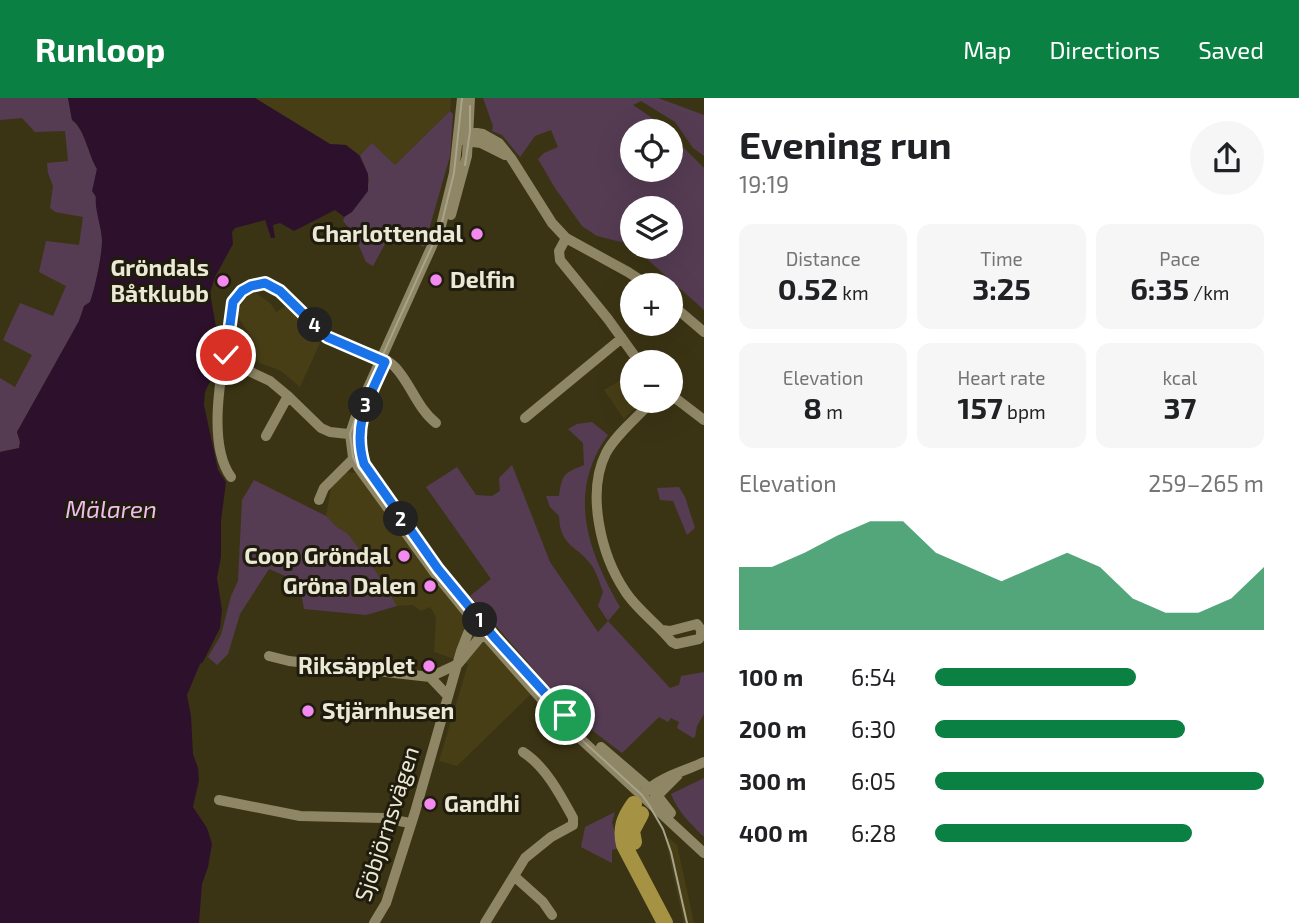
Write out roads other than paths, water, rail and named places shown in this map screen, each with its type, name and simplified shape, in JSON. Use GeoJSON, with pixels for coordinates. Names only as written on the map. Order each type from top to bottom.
{"type":"FeatureCollection","features":[{"type":"Feature","properties":{"kind":"highway"},"geometry":{"type":"LineString","coordinates":[[645,800],[623,822],[621,833],[624,845],[666,923]]}},
{"type":"Feature","properties":{"kind":"highway"},"geometry":{"type":"LineString","coordinates":[[645,800],[634,824],[632,838],[673,923]]}},
{"type":"Feature","properties":{"kind":"street"},"geometry":{"type":"LineString","coordinates":[[462,98],[464,136]]}},
{"type":"Feature","properties":{"kind":"street"},"geometry":{"type":"LineString","coordinates":[[470,98],[464,136],[441,226],[383,360],[358,410],[355,435],[358,467],[393,516],[559,719],[704,853]]}},
{"type":"Feature","properties":{"kind":"street"},"geometry":{"type":"LineString","coordinates":[[464,136],[492,137],[512,158],[552,223],[566,238],[630,273]]}},
{"type":"Feature","properties":{"kind":"street"},"geometry":{"type":"LineString","coordinates":[[566,238],[559,251],[560,260],[630,350]]}},
{"type":"Feature","properties":{"kind":"street"},"geometry":{"type":"LineString","coordinates":[[232,477],[226,470],[217,434],[218,401],[233,302],[242,291],[251,286],[265,283],[280,291],[327,337],[394,366],[425,414],[436,423]]}},
{"type":"Feature","properties":{"kind":"street"},"geometry":{"type":"LineString","coordinates":[[683,314],[704,332]]}},
{"type":"Feature","properties":{"kind":"street"},"geometry":{"type":"LineString","coordinates":[[525,418],[622,338]]}},
{"type":"Feature","properties":{"kind":"street"},"geometry":{"type":"LineString","coordinates":[[251,372],[270,381],[321,428],[330,432],[355,435]]}},
{"type":"Feature","properties":{"kind":"street"},"geometry":{"type":"LineString","coordinates":[[266,436],[288,396]]}},
{"type":"Feature","properties":{"kind":"street"},"geometry":{"type":"LineString","coordinates":[[683,404],[704,420]]}},
{"type":"Feature","properties":{"kind":"street"},"geometry":{"type":"LineString","coordinates":[[641,413],[608,450],[600,473],[598,503],[603,541],[620,582],[632,600],[662,630]]}},
{"type":"Feature","properties":{"kind":"street"},"geometry":{"type":"LineString","coordinates":[[319,500],[324,488],[357,455]]}},
{"type":"Feature","properties":{"kind":"street","name":"Sjöbjörnsvägen"},"geometry":{"type":"LineString","coordinates":[[374,923],[386,903],[468,633],[481,626]]}},
{"type":"Feature","properties":{"kind":"street"},"geometry":{"type":"LineString","coordinates":[[270,656],[289,661],[430,677],[458,664]]}},
{"type":"Feature","properties":{"kind":"street"},"geometry":{"type":"LineString","coordinates":[[430,677],[449,696]]}},
{"type":"Feature","properties":{"kind":"street"},"geometry":{"type":"LineString","coordinates":[[485,923],[525,858],[540,845],[573,825],[572,818],[548,777],[533,759],[523,752]]}},
{"type":"Feature","properties":{"kind":"street"},"geometry":{"type":"LineString","coordinates":[[645,800],[662,778],[704,762]]}},
{"type":"Feature","properties":{"kind":"street"},"geometry":{"type":"LineString","coordinates":[[219,800],[300,816],[383,818],[410,823]]}},
{"type":"Feature","properties":{"kind":"street"},"geometry":{"type":"LineString","coordinates":[[514,876],[543,902],[552,915]]}},
{"type":"Feature","properties":{"kind":"water","name":"Mälaren"},"geometry":{"type":"Polygon","coordinates":[[[68,98],[255,98],[330,144],[346,145],[359,155],[368,174],[368,191],[352,212],[344,217],[335,210],[294,231],[280,223],[273,225],[275,238],[271,238],[265,220],[235,228],[232,232],[233,244],[215,277],[210,293],[218,338],[212,377],[205,392],[204,405],[218,470],[226,482],[217,578],[222,610],[220,628],[187,695],[193,754],[199,780],[193,807],[207,828],[212,844],[202,884],[199,923],[0,923],[0,452],[19,448],[17,432],[79,321],[84,306],[90,302],[102,247],[96,197],[92,191],[97,169],[80,129],[72,120],[68,98]]]}},
{"type":"Feature","properties":{"kind":"tram line"},"geometry":{"type":"LineString","coordinates":[[462,98],[454,173],[441,226],[358,410],[350,434],[353,457],[434,572],[490,641],[559,719],[642,795],[663,829],[687,923]]}},
{"type":"Feature","properties":{"kind":"tram line"},"geometry":{"type":"LineString","coordinates":[[465,165],[470,131],[470,106]]}},
{"type":"Feature","properties":{"kind":"place","name":"Charlottendal"},"geometry":{"type":"Point","coordinates":[477,234]}},
{"type":"Feature","properties":{"kind":"place","name":"Delfin"},"geometry":{"type":"Point","coordinates":[436,280]}},
{"type":"Feature","properties":{"kind":"place","name":"Gröndals Båtklubb"},"geometry":{"type":"Point","coordinates":[223,281]}},
{"type":"Feature","properties":{"kind":"place","name":"Coop Gröndal"},"geometry":{"type":"Point","coordinates":[404,556]}},
{"type":"Feature","properties":{"kind":"place","name":"Gröna Dalen"},"geometry":{"type":"Point","coordinates":[430,586]}},
{"type":"Feature","properties":{"kind":"place","name":"Riksäpplet"},"geometry":{"type":"Point","coordinates":[429,666]}},
{"type":"Feature","properties":{"kind":"place","name":"Stjärnhusen"},"geometry":{"type":"Point","coordinates":[308,711]}},
{"type":"Feature","properties":{"kind":"place","name":"Gandhi"},"geometry":{"type":"Point","coordinates":[430,804]}}]}
